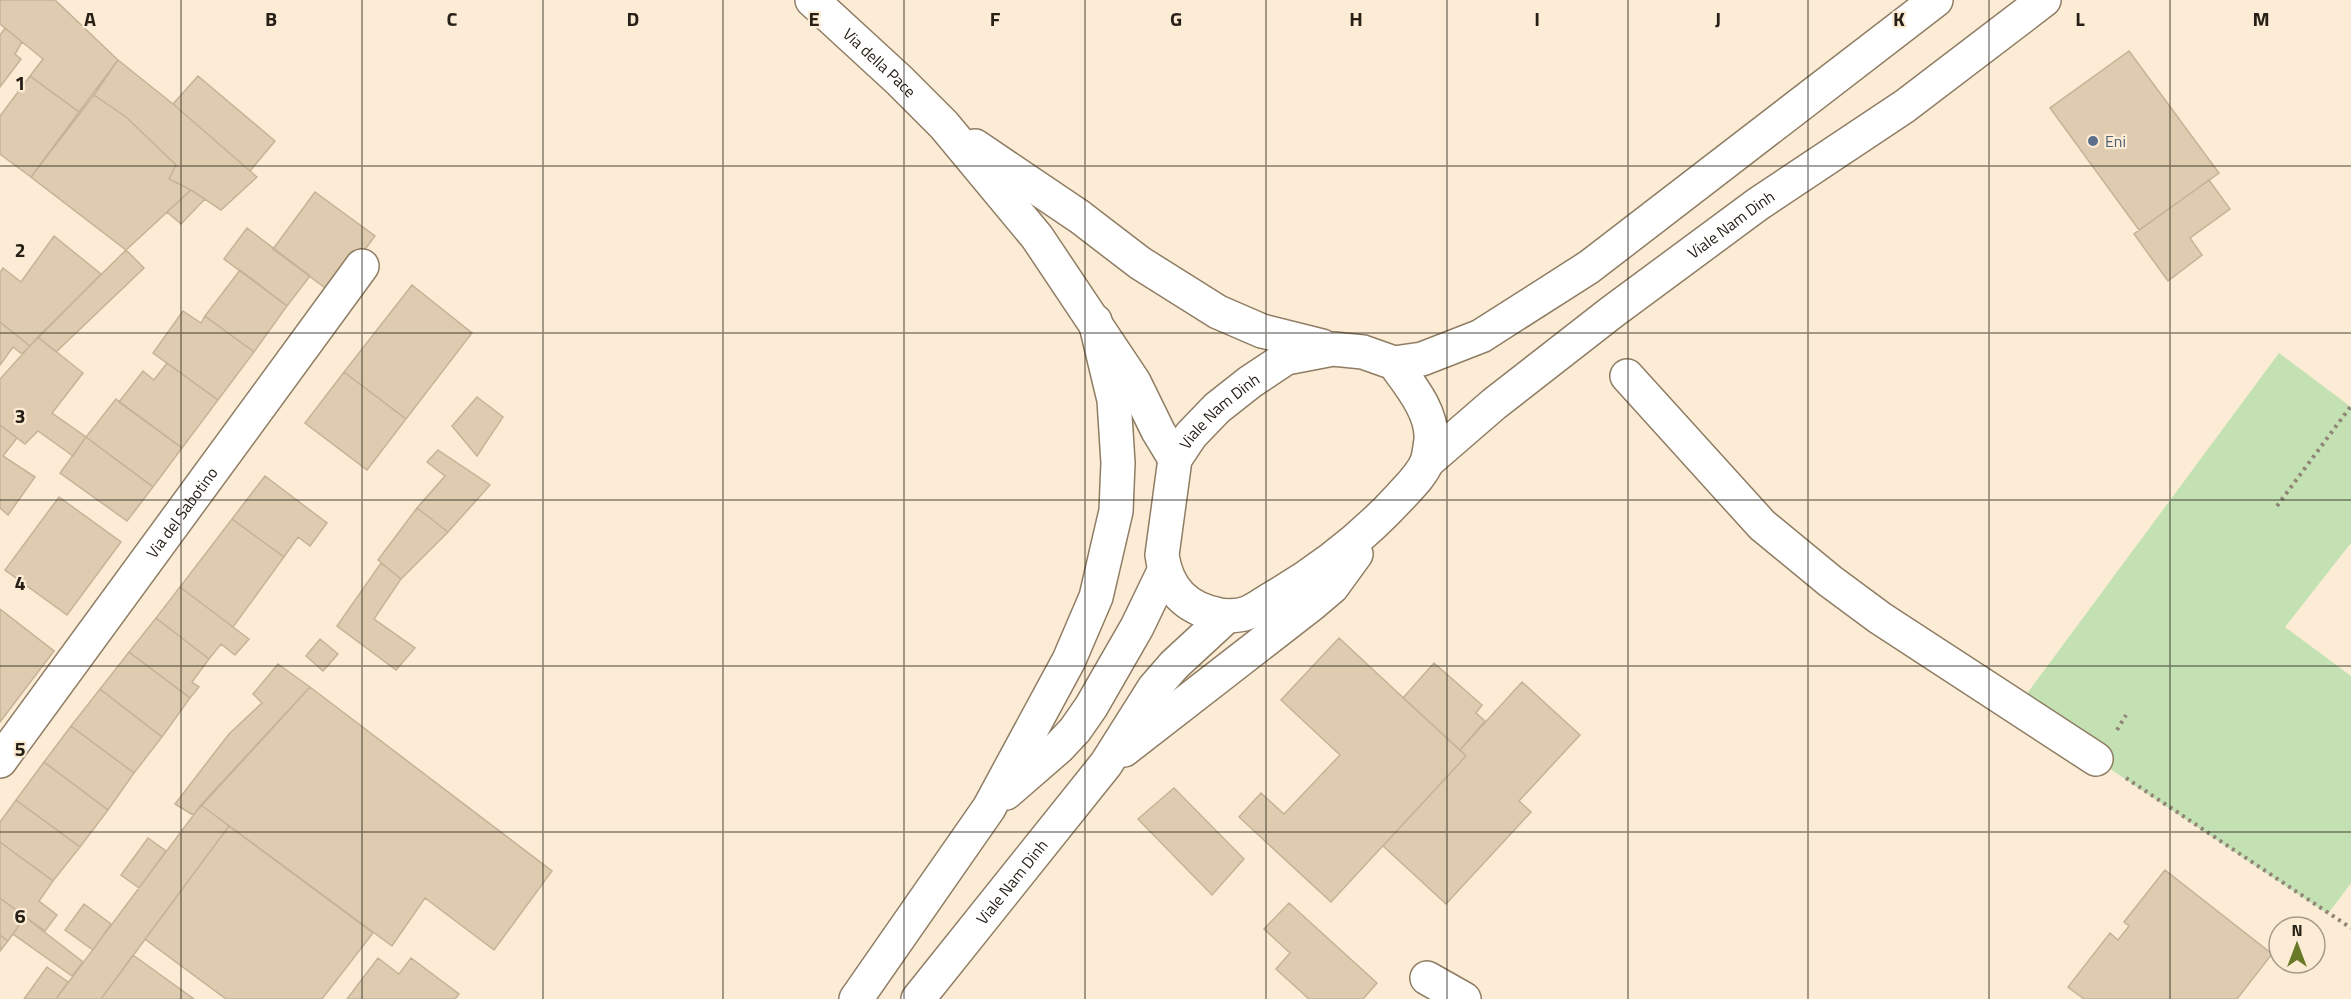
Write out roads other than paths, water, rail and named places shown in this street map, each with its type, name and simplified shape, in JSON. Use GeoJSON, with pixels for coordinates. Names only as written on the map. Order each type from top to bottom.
{"type":"FeatureCollection","features":[{"type":"Feature","properties":{"kind":"main road","name":"Via della Pace"},"geometry":{"type":"LineString","coordinates":[[812,0],[944,125]]}},
{"type":"Feature","properties":{"kind":"main road","name":"Viale Nam Dinh"},"geometry":{"type":"LineString","coordinates":[[1936,0],[1589,267],[1481,336],[1422,359],[1394,363],[1363,352],[1333,349],[1286,358],[1250,382],[1217,408],[1191,435],[1175,459],[1162,555],[1164,571],[1174,591],[1189,604],[1205,612],[1227,616],[1247,614],[1313,573],[1374,525],[1416,480],[1427,462],[1494,404],[1612,312],[1758,204],[1905,106],[2044,0]]}},
{"type":"Feature","properties":{"kind":"main road"},"geometry":{"type":"LineString","coordinates":[[944,125],[1037,237],[1134,382],[1158,431],[1175,459]]}},
{"type":"Feature","properties":{"kind":"main road"},"geometry":{"type":"LineString","coordinates":[[944,125],[1080,218],[1140,263],[1218,312],[1262,332],[1333,349]]}},
{"type":"Feature","properties":{"kind":"main road","name":"Via del Sabotino"},"geometry":{"type":"LineString","coordinates":[[0,761],[363,266]]}},
{"type":"Feature","properties":{"kind":"main road"},"geometry":{"type":"LineString","coordinates":[[856,999],[988,808],[1069,660],[1096,597],[1116,511],[1118,463],[1114,400],[1095,321]]}},
{"type":"Feature","properties":{"kind":"main road","name":"Viale Nam Dinh"},"geometry":{"type":"LineString","coordinates":[[1394,363],[1413,389],[1428,420],[1431,437],[1427,462]]}},
{"type":"Feature","properties":{"kind":"main road"},"geometry":{"type":"LineString","coordinates":[[1627,376],[1762,525],[1830,581],[1880,618],[2096,759]]}},
{"type":"Feature","properties":{"kind":"main road"},"geometry":{"type":"LineString","coordinates":[[1106,764],[1332,586],[1346,571],[1374,525]]}},
{"type":"Feature","properties":{"kind":"main road"},"geometry":{"type":"LineString","coordinates":[[988,808],[1059,747],[1075,730],[1091,707],[1137,627],[1164,571]]}},
{"type":"Feature","properties":{"kind":"main road"},"geometry":{"type":"LineString","coordinates":[[1106,764],[1160,680],[1173,664],[1227,616]]}},
{"type":"Feature","properties":{"kind":"main road","name":"Viale Nam Dinh"},"geometry":{"type":"LineString","coordinates":[[918,999],[1106,764]]}},
{"type":"Feature","properties":{"kind":"main road"},"geometry":{"type":"LineString","coordinates":[[1427,978],[1464,999]]}},
{"type":"Feature","properties":{"kind":"place","name":"Eni"},"geometry":{"type":"Point","coordinates":[2093,141]}}]}
